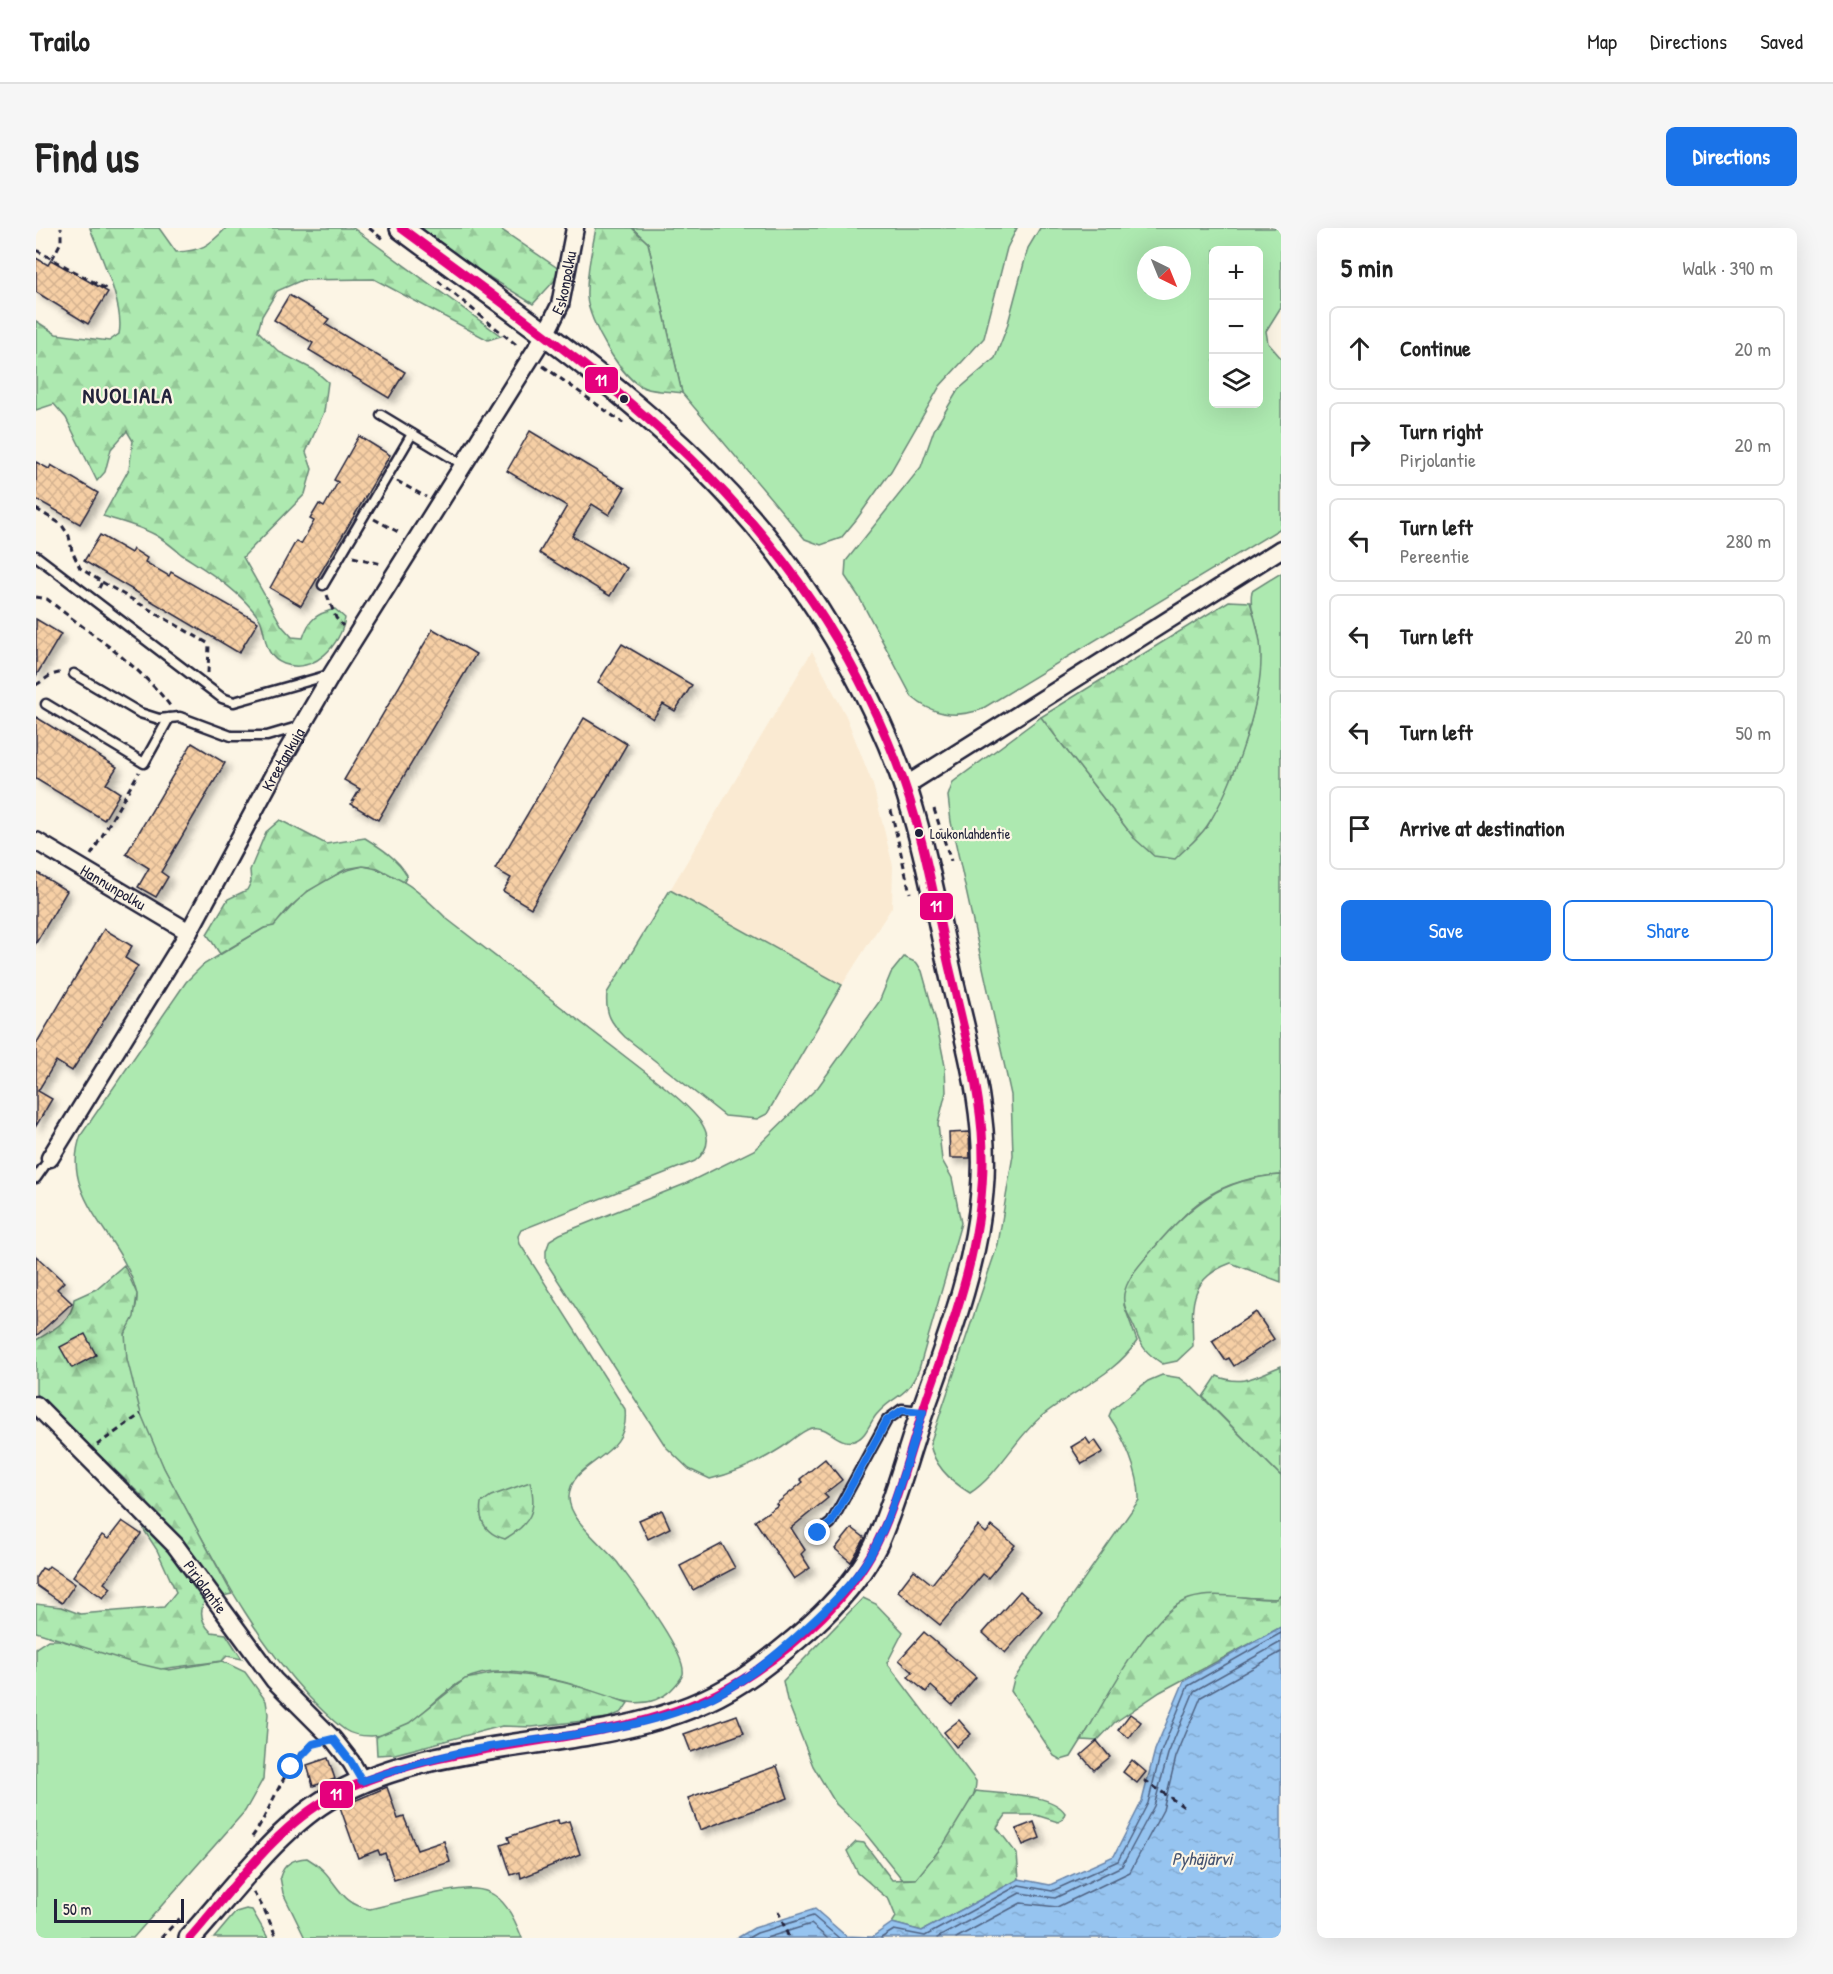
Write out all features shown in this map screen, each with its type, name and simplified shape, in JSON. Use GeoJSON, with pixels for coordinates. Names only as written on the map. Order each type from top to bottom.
{"type":"FeatureCollection","features":[{"type":"Feature","properties":{"kind":"street","name":"Eskonpolku"},"geometry":{"type":"LineString","coordinates":[[545,335],[562,298],[575,228]]}},
{"type":"Feature","properties":{"kind":"street"},"geometry":{"type":"LineString","coordinates":[[190,1938],[241,1880],[310,1811],[362,1781],[459,1752],[586,1733],[669,1714],[713,1698],[740,1682],[814,1621],[863,1566],[884,1524],[923,1412],[971,1261],[979,1222],[984,1166],[973,1067],[891,750],[841,651],[800,583],[763,534],[708,474],[649,417],[545,335],[394,235]]}},
{"type":"Feature","properties":{"kind":"street","name":"Kreetankuja"},"geometry":{"type":"LineString","coordinates":[[50,1158],[189,932],[332,674],[545,335]]}},
{"type":"Feature","properties":{"kind":"street"},"geometry":{"type":"LineString","coordinates":[[902,799],[1281,549]]}},
{"type":"Feature","properties":{"kind":"street","name":"Hannunpolku"},"geometry":{"type":"LineString","coordinates":[[36,841],[189,932]]}},
{"type":"Feature","properties":{"kind":"street","name":"Pirjolantie"},"geometry":{"type":"LineString","coordinates":[[36,1405],[175,1545],[274,1680],[302,1711],[333,1739],[362,1781]]}},
{"type":"Feature","properties":{"kind":"lane"},"geometry":{"type":"LineString","coordinates":[[381,415],[462,464]]}},
{"type":"Feature","properties":{"kind":"lane"},"geometry":{"type":"LineString","coordinates":[[323,585],[412,434]]}},
{"type":"Feature","properties":{"kind":"lane"},"geometry":{"type":"LineString","coordinates":[[36,556],[208,689],[234,702],[332,674]]}},
{"type":"Feature","properties":{"kind":"lane"},"geometry":{"type":"LineString","coordinates":[[74,674],[140,713],[159,719],[180,717],[214,732],[248,737],[267,736],[302,725]]}},
{"type":"Feature","properties":{"kind":"lane"},"geometry":{"type":"LineString","coordinates":[[46,704],[144,763],[169,718]]}},
{"type":"Feature","properties":{"kind":"lane"},"geometry":{"type":"LineString","coordinates":[[36,1178],[50,1158]]}},
{"type":"Feature","properties":{"kind":"lane"},"geometry":{"type":"LineString","coordinates":[[818,1533],[834,1518],[887,1420],[902,1410],[923,1412]]}},
{"type":"Feature","properties":{"kind":"path"},"geometry":{"type":"LineString","coordinates":[[52,259],[61,242],[61,228]]}},
{"type":"Feature","properties":{"kind":"path"},"geometry":{"type":"LineString","coordinates":[[369,228],[394,235]]}},
{"type":"Feature","properties":{"kind":"path"},"geometry":{"type":"LineString","coordinates":[[36,250],[106,289]]}},
{"type":"Feature","properties":{"kind":"path"},"geometry":{"type":"LineString","coordinates":[[434,279],[509,337],[530,357],[631,428]]}},
{"type":"Feature","properties":{"kind":"path"},"geometry":{"type":"LineString","coordinates":[[387,476],[438,503]]}},
{"type":"Feature","properties":{"kind":"path"},"geometry":{"type":"LineString","coordinates":[[36,509],[61,524],[69,536],[72,551],[80,568],[209,644],[208,689]]}},
{"type":"Feature","properties":{"kind":"path"},"geometry":{"type":"LineString","coordinates":[[364,514],[415,540]]}},
{"type":"Feature","properties":{"kind":"path"},"geometry":{"type":"LineString","coordinates":[[341,554],[398,567]]}},
{"type":"Feature","properties":{"kind":"path"},"geometry":{"type":"LineString","coordinates":[[92,600],[102,582]]}},
{"type":"Feature","properties":{"kind":"path"},"geometry":{"type":"LineString","coordinates":[[36,597],[47,599],[158,689],[180,717]]}},
{"type":"Feature","properties":{"kind":"path"},"geometry":{"type":"LineString","coordinates":[[332,610],[336,618]]}},
{"type":"Feature","properties":{"kind":"path"},"geometry":{"type":"LineString","coordinates":[[36,685],[62,671],[74,674]]}},
{"type":"Feature","properties":{"kind":"path"},"geometry":{"type":"LineString","coordinates":[[83,869],[144,763]]}},
{"type":"Feature","properties":{"kind":"path"},"geometry":{"type":"LineString","coordinates":[[902,799],[910,893]]}},
{"type":"Feature","properties":{"kind":"path"},"geometry":{"type":"LineString","coordinates":[[85,1453],[141,1413]]}},
{"type":"Feature","properties":{"kind":"path"},"geometry":{"type":"LineString","coordinates":[[250,1839],[266,1818],[287,1772],[304,1751],[313,1744],[333,1739]]}},
{"type":"Feature","properties":{"kind":"path"},"geometry":{"type":"LineString","coordinates":[[1144,1780],[1184,1807]]}},
{"type":"Feature","properties":{"kind":"path"},"geometry":{"type":"LineString","coordinates":[[241,1880],[260,1902],[277,1938]]}},
{"type":"Feature","properties":{"kind":"path"},"geometry":{"type":"LineString","coordinates":[[778,1911],[789,1938]]}},
{"type":"Feature","properties":{"kind":"shaded area"},"geometry":{"type":"Polygon","coordinates":[[[812,651],[846,716],[873,785],[893,866],[892,907],[842,985],[670,890],[812,651]]]}},
{"type":"Feature","properties":{"kind":"green space"},"geometry":{"type":"Polygon","coordinates":[[[90,228],[159,228],[176,252],[204,246],[226,228],[353,228],[501,336],[488,340],[374,279],[302,280],[277,291],[262,316],[258,331],[279,352],[314,370],[328,382],[324,412],[306,452],[312,469],[305,494],[243,557],[282,626],[292,637],[303,638],[311,622],[318,615],[328,611],[335,609],[345,618],[332,647],[315,661],[295,666],[277,660],[268,649],[259,618],[233,590],[153,533],[103,516],[129,469],[133,441],[127,431],[111,449],[105,472],[97,481],[66,418],[54,404],[36,410],[36,321],[56,334],[109,341],[119,334],[120,323],[115,295],[90,228]]]}},
{"type":"Feature","properties":{"kind":"green space"},"geometry":{"type":"Polygon","coordinates":[[[420,228],[499,228],[559,269],[557,278],[533,304],[467,263],[420,228]]]}},
{"type":"Feature","properties":{"kind":"green space"},"geometry":{"type":"Polygon","coordinates":[[[596,228],[632,228],[648,243],[682,393],[658,391],[636,383],[617,362],[600,334],[593,320],[587,297],[588,271],[596,228]]]}},
{"type":"Feature","properties":{"kind":"green space"},"geometry":{"type":"Polygon","coordinates":[[[632,228],[1017,228],[1007,248],[984,338],[940,386],[891,471],[856,520],[841,538],[821,545],[805,539],[682,393],[648,243],[632,228]]]}},
{"type":"Feature","properties":{"kind":"green space"},"geometry":{"type":"Polygon","coordinates":[[[1040,228],[1281,228],[1281,307],[1266,331],[1268,343],[1281,358],[1281,528],[980,710],[961,714],[944,713],[928,708],[912,697],[859,597],[845,576],[846,561],[921,467],[934,430],[958,390],[995,358],[1007,327],[1028,248],[1040,228]]]}},
{"type":"Feature","properties":{"kind":"green space"},"geometry":{"type":"Polygon","coordinates":[[[1281,573],[1281,1175],[1249,1179],[1223,1188],[1202,1200],[1184,1216],[1168,1235],[1124,1305],[1137,1341],[1128,1353],[1106,1373],[1043,1415],[1024,1434],[990,1476],[970,1493],[945,1473],[935,1459],[930,1444],[998,1244],[1013,1155],[1011,1095],[951,822],[948,796],[953,782],[1041,717],[1134,838],[1207,827],[1228,785],[1246,739],[1257,693],[1260,646],[1252,605],[1252,591],[1281,573]]]}},
{"type":"Feature","properties":{"kind":"green space"},"geometry":{"type":"Polygon","coordinates":[[[1229,601],[1250,602],[1260,642],[1261,662],[1258,686],[1246,737],[1228,787],[1204,830],[1175,859],[1154,856],[1134,838],[1041,717],[1229,601]]]}},
{"type":"Feature","properties":{"kind":"green space"},"geometry":{"type":"Polygon","coordinates":[[[280,820],[326,844],[365,838],[394,858],[407,875],[404,882],[378,868],[363,866],[346,869],[308,891],[287,910],[274,926],[264,928],[220,954],[207,934],[228,899],[247,890],[251,882],[250,870],[266,832],[280,820]]]}},
{"type":"Feature","properties":{"kind":"green space"},"geometry":{"type":"Polygon","coordinates":[[[363,866],[388,873],[409,885],[447,919],[666,1088],[693,1112],[706,1131],[707,1141],[704,1151],[695,1161],[521,1230],[518,1236],[520,1244],[625,1409],[624,1426],[619,1439],[579,1474],[572,1484],[569,1497],[570,1505],[580,1523],[617,1562],[657,1617],[676,1650],[682,1664],[683,1674],[673,1688],[659,1698],[633,1703],[542,1677],[515,1672],[488,1673],[464,1680],[398,1730],[371,1736],[348,1732],[309,1697],[259,1634],[230,1588],[177,1492],[156,1453],[145,1426],[130,1375],[125,1346],[126,1331],[137,1303],[136,1291],[129,1271],[85,1197],[78,1178],[76,1157],[81,1135],[186,982],[203,965],[276,922],[307,892],[320,883],[363,866]]]}},
{"type":"Feature","properties":{"kind":"green space"},"geometry":{"type":"Polygon","coordinates":[[[670,890],[842,985],[767,1114],[757,1119],[725,1116],[625,1037],[610,1018],[607,993],[670,890]]]}},
{"type":"Feature","properties":{"kind":"green space"},"geometry":{"type":"Polygon","coordinates":[[[904,957],[917,963],[922,971],[936,1021],[945,1066],[946,1092],[938,1124],[942,1160],[952,1178],[961,1223],[919,1369],[905,1392],[884,1407],[858,1439],[843,1440],[823,1429],[812,1428],[756,1463],[710,1479],[689,1469],[666,1447],[546,1262],[546,1251],[550,1240],[685,1184],[754,1150],[818,1087],[879,1002],[891,973],[904,957]]]}},
{"type":"Feature","properties":{"kind":"green space"},"geometry":{"type":"Polygon","coordinates":[[[1281,1175],[1281,1282],[1231,1263],[1206,1277],[1195,1296],[1192,1319],[1193,1346],[1177,1361],[1163,1364],[1148,1353],[1142,1345],[1126,1310],[1124,1295],[1130,1279],[1167,1233],[1209,1196],[1241,1182],[1281,1175]]]}},
{"type":"Feature","properties":{"kind":"green space"},"geometry":{"type":"Polygon","coordinates":[[[124,1265],[137,1294],[134,1317],[125,1334],[127,1359],[141,1414],[164,1468],[232,1594],[205,1600],[201,1613],[203,1621],[211,1632],[226,1634],[242,1659],[227,1656],[222,1661],[161,1669],[127,1661],[36,1632],[36,1604],[61,1607],[80,1614],[164,1607],[176,1592],[157,1550],[144,1530],[147,1501],[36,1394],[36,1340],[55,1329],[66,1319],[74,1299],[96,1289],[124,1265]]]}},
{"type":"Feature","properties":{"kind":"green space"},"geometry":{"type":"Polygon","coordinates":[[[1281,1366],[1281,1476],[1203,1397],[1217,1376],[1234,1380],[1249,1379],[1281,1366]]]}},
{"type":"Feature","properties":{"kind":"green space"},"geometry":{"type":"Polygon","coordinates":[[[1162,1375],[1180,1378],[1192,1387],[1281,1476],[1281,1594],[1277,1599],[1236,1597],[1147,1635],[1071,1757],[1061,1760],[1054,1756],[1011,1691],[1014,1679],[1139,1500],[1137,1479],[1130,1456],[1109,1416],[1112,1409],[1148,1381],[1162,1375]]]}},
{"type":"Feature","properties":{"kind":"green space"},"geometry":{"type":"Polygon","coordinates":[[[530,1482],[532,1509],[521,1528],[505,1539],[489,1531],[481,1516],[481,1503],[491,1496],[530,1482]]]}},
{"type":"Feature","properties":{"kind":"green space"},"geometry":{"type":"Polygon","coordinates":[[[1281,1594],[1281,1627],[1160,1692],[1114,1723],[1097,1741],[1082,1740],[1129,1660],[1158,1621],[1174,1607],[1199,1596],[1221,1595],[1276,1599],[1281,1594]]]}},
{"type":"Feature","properties":{"kind":"green space"},"geometry":{"type":"Polygon","coordinates":[[[863,1598],[876,1604],[903,1632],[887,1663],[976,1781],[970,1804],[962,1818],[916,1879],[902,1879],[861,1828],[836,1804],[813,1766],[787,1700],[783,1681],[863,1598]]]}},
{"type":"Feature","properties":{"kind":"green space"},"geometry":{"type":"Polygon","coordinates":[[[48,1640],[59,1640],[169,1670],[222,1661],[245,1672],[266,1701],[268,1714],[263,1779],[245,1811],[133,1938],[36,1938],[36,1648],[48,1640]]]}},
{"type":"Feature","properties":{"kind":"green space"},"geometry":{"type":"Polygon","coordinates":[[[495,1673],[546,1679],[628,1703],[622,1712],[608,1718],[532,1727],[502,1726],[395,1754],[377,1755],[376,1737],[409,1723],[465,1679],[495,1673]]]}},
{"type":"Feature","properties":{"kind":"green space"},"geometry":{"type":"Polygon","coordinates":[[[976,1791],[1037,1798],[1049,1801],[1065,1813],[1062,1820],[1058,1822],[1036,1815],[1006,1815],[997,1828],[1017,1854],[1019,1879],[922,1931],[892,1923],[896,1917],[889,1900],[858,1873],[847,1851],[856,1842],[864,1843],[892,1880],[916,1879],[944,1844],[976,1791]]]}},
{"type":"Feature","properties":{"kind":"green space"},"geometry":{"type":"Polygon","coordinates":[[[307,1858],[325,1872],[350,1901],[370,1909],[451,1891],[478,1889],[489,1892],[507,1908],[522,1938],[305,1938],[283,1893],[280,1877],[284,1868],[290,1863],[307,1858]]]}},
{"type":"Feature","properties":{"kind":"green space"},"geometry":{"type":"Polygon","coordinates":[[[252,1910],[268,1938],[214,1938],[236,1912],[252,1910]]]}},
{"type":"Feature","properties":{"kind":"water","name":"Pyhäjärvi"},"geometry":{"type":"Polygon","coordinates":[[[1281,1627],[1281,1938],[737,1938],[754,1928],[815,1909],[846,1936],[872,1937],[892,1923],[922,1931],[1019,1879],[1050,1885],[1114,1856],[1142,1801],[1155,1750],[1184,1681],[1281,1627]]]}},
{"type":"Feature","properties":{"kind":"building"},"geometry":{"type":"Polygon","coordinates":[[[36,258],[48,265],[51,260],[108,292],[88,324],[36,292],[36,258]]]}},
{"type":"Feature","properties":{"kind":"building"},"geometry":{"type":"Polygon","coordinates":[[[289,295],[329,319],[325,324],[405,372],[389,398],[309,350],[313,343],[274,320],[289,295]]]}},
{"type":"Feature","properties":{"kind":"building"},"geometry":{"type":"Polygon","coordinates":[[[530,431],[625,488],[609,515],[592,504],[572,536],[627,568],[610,596],[539,553],[567,506],[507,471],[530,431]]]}},
{"type":"Feature","properties":{"kind":"building"},"geometry":{"type":"Polygon","coordinates":[[[359,436],[390,455],[301,606],[270,588],[296,541],[301,544],[314,521],[310,519],[319,504],[324,507],[338,482],[334,480],[359,436]]]}},
{"type":"Feature","properties":{"kind":"building"},"geometry":{"type":"Polygon","coordinates":[[[36,462],[49,469],[51,465],[98,493],[80,524],[36,499],[36,462]]]}},
{"type":"Feature","properties":{"kind":"building"},"geometry":{"type":"Polygon","coordinates":[[[100,535],[131,553],[133,549],[147,558],[145,562],[169,576],[171,572],[258,622],[239,653],[84,561],[100,535]]]}},
{"type":"Feature","properties":{"kind":"building"},"geometry":{"type":"Polygon","coordinates":[[[36,619],[61,634],[36,676],[36,619]]]}},
{"type":"Feature","properties":{"kind":"building"},"geometry":{"type":"Polygon","coordinates":[[[433,629],[476,654],[378,820],[351,804],[360,789],[344,780],[433,629]]]}},
{"type":"Feature","properties":{"kind":"building"},"geometry":{"type":"Polygon","coordinates":[[[622,644],[692,685],[675,711],[663,704],[653,719],[598,682],[622,644]]]}},
{"type":"Feature","properties":{"kind":"building"},"geometry":{"type":"Polygon","coordinates":[[[36,717],[117,767],[106,784],[120,793],[104,820],[36,779],[36,717]]]}},
{"type":"Feature","properties":{"kind":"building"},"geometry":{"type":"Polygon","coordinates":[[[584,718],[627,744],[531,908],[503,891],[511,878],[495,869],[584,718]]]}},
{"type":"Feature","properties":{"kind":"building"},"geometry":{"type":"Polygon","coordinates":[[[192,743],[225,763],[161,872],[168,877],[156,897],[138,887],[149,868],[126,854],[192,743]]]}},
{"type":"Feature","properties":{"kind":"building"},"geometry":{"type":"Polygon","coordinates":[[[36,872],[67,891],[36,943],[36,872]]]}},
{"type":"Feature","properties":{"kind":"building"},"geometry":{"type":"Polygon","coordinates":[[[104,929],[132,946],[125,958],[138,966],[72,1071],[56,1061],[38,1091],[52,1099],[36,1126],[36,1044],[104,929]]]}},
{"type":"Feature","properties":{"kind":"building"},"geometry":{"type":"Polygon","coordinates":[[[969,1132],[970,1158],[950,1158],[949,1133],[969,1132]]]}},
{"type":"Feature","properties":{"kind":"building"},"geometry":{"type":"Polygon","coordinates":[[[36,1256],[64,1282],[57,1289],[72,1303],[36,1336],[36,1256]]]}},
{"type":"Feature","properties":{"kind":"building"},"geometry":{"type":"Polygon","coordinates":[[[1256,1312],[1274,1339],[1234,1366],[1229,1358],[1225,1360],[1212,1341],[1256,1312]]]}},
{"type":"Feature","properties":{"kind":"building"},"geometry":{"type":"Polygon","coordinates":[[[85,1334],[96,1355],[72,1368],[60,1347],[85,1334]]]}},
{"type":"Feature","properties":{"kind":"building"},"geometry":{"type":"Polygon","coordinates":[[[1086,1438],[1090,1444],[1095,1440],[1103,1452],[1082,1464],[1071,1447],[1086,1438]]]}},
{"type":"Feature","properties":{"kind":"building"},"geometry":{"type":"Polygon","coordinates":[[[825,1459],[842,1480],[824,1494],[828,1498],[791,1528],[805,1550],[801,1554],[810,1568],[794,1579],[755,1521],[778,1505],[776,1504],[803,1482],[800,1479],[825,1459]]]}},
{"type":"Feature","properties":{"kind":"building"},"geometry":{"type":"Polygon","coordinates":[[[662,1510],[670,1528],[648,1539],[639,1520],[662,1510]]]}},
{"type":"Feature","properties":{"kind":"building"},"geometry":{"type":"Polygon","coordinates":[[[122,1521],[141,1534],[104,1583],[111,1588],[103,1598],[73,1576],[102,1535],[108,1539],[122,1521]]]}},
{"type":"Feature","properties":{"kind":"building"},"geometry":{"type":"Polygon","coordinates":[[[978,1526],[986,1533],[992,1526],[1015,1545],[988,1578],[983,1574],[940,1625],[898,1591],[914,1570],[932,1584],[978,1526]]]}},
{"type":"Feature","properties":{"kind":"building"},"geometry":{"type":"Polygon","coordinates":[[[852,1528],[865,1538],[851,1562],[835,1549],[852,1528]]]}},
{"type":"Feature","properties":{"kind":"building"},"geometry":{"type":"Polygon","coordinates":[[[722,1544],[735,1568],[693,1590],[680,1566],[722,1544]]]}},
{"type":"Feature","properties":{"kind":"building"},"geometry":{"type":"Polygon","coordinates":[[[49,1566],[75,1584],[62,1603],[36,1585],[36,1577],[42,1568],[46,1570],[49,1566]]]}},
{"type":"Feature","properties":{"kind":"building"},"geometry":{"type":"Polygon","coordinates":[[[1020,1591],[1042,1611],[1005,1653],[983,1633],[1020,1591]]]}},
{"type":"Feature","properties":{"kind":"building"},"geometry":{"type":"Polygon","coordinates":[[[924,1632],[976,1677],[952,1705],[931,1686],[926,1692],[908,1677],[913,1672],[899,1660],[924,1632]]]}},
{"type":"Feature","properties":{"kind":"building"},"geometry":{"type":"Polygon","coordinates":[[[1130,1714],[1141,1722],[1129,1738],[1118,1730],[1130,1714]]]}},
{"type":"Feature","properties":{"kind":"building"},"geometry":{"type":"Polygon","coordinates":[[[737,1715],[744,1733],[691,1752],[684,1734],[737,1715]]]}},
{"type":"Feature","properties":{"kind":"building"},"geometry":{"type":"Polygon","coordinates":[[[959,1720],[971,1734],[956,1747],[944,1732],[959,1720]]]}},
{"type":"Feature","properties":{"kind":"building"},"geometry":{"type":"Polygon","coordinates":[[[1097,1741],[1110,1757],[1094,1770],[1081,1755],[1097,1741]]]}},
{"type":"Feature","properties":{"kind":"building"},"geometry":{"type":"Polygon","coordinates":[[[328,1758],[335,1779],[313,1786],[307,1765],[328,1758]]]}},
{"type":"Feature","properties":{"kind":"building"},"geometry":{"type":"Polygon","coordinates":[[[1132,1760],[1146,1772],[1137,1783],[1123,1772],[1132,1760]]]}},
{"type":"Feature","properties":{"kind":"building"},"geometry":{"type":"Polygon","coordinates":[[[777,1766],[788,1798],[700,1830],[688,1798],[777,1766]]]}},
{"type":"Feature","properties":{"kind":"building"},"geometry":{"type":"Polygon","coordinates":[[[387,1787],[398,1819],[404,1817],[417,1850],[444,1841],[450,1862],[394,1880],[385,1853],[380,1855],[378,1850],[358,1858],[340,1807],[387,1787]]]}},
{"type":"Feature","properties":{"kind":"building"},"geometry":{"type":"Polygon","coordinates":[[[558,1820],[559,1824],[569,1821],[580,1854],[521,1878],[520,1872],[511,1875],[501,1845],[510,1842],[508,1837],[558,1820]]]}},
{"type":"Feature","properties":{"kind":"building"},"geometry":{"type":"Polygon","coordinates":[[[1034,1822],[1040,1838],[1023,1845],[1016,1829],[1034,1822]]]}},
{"type":"Feature","properties":{"kind":"transit line","name":"11"},"geometry":{"type":"LineString","coordinates":[[190,1938],[256,1860],[292,1824],[333,1796],[384,1774],[437,1759],[600,1730],[653,1718],[704,1700],[753,1673],[806,1632],[853,1582],[885,1526],[962,1294],[977,1230],[981,1198],[983,1165],[980,1110],[926,858],[913,809],[896,761],[855,672],[806,593],[751,522],[690,457],[553,341],[401,228]]}},
{"type":"Feature","properties":{"kind":"place","name":"Loukonlahdentie"},"geometry":{"type":"Point","coordinates":[919,833]}},
{"type":"Feature","properties":{"kind":"district","name":"NUOLIALA"},"geometry":{"type":"Point","coordinates":[128,395]}},
{"type":"Feature","properties":{"kind":"route"},"geometry":{"type":"LineString","coordinates":[[291,1767],[313,1744],[333,1739],[362,1781],[459,1752],[586,1733],[679,1712],[732,1688],[771,1659],[814,1621],[848,1586],[863,1566],[877,1542],[923,1412],[907,1409],[897,1411],[887,1420],[870,1446],[831,1523],[818,1533]]}}]}
